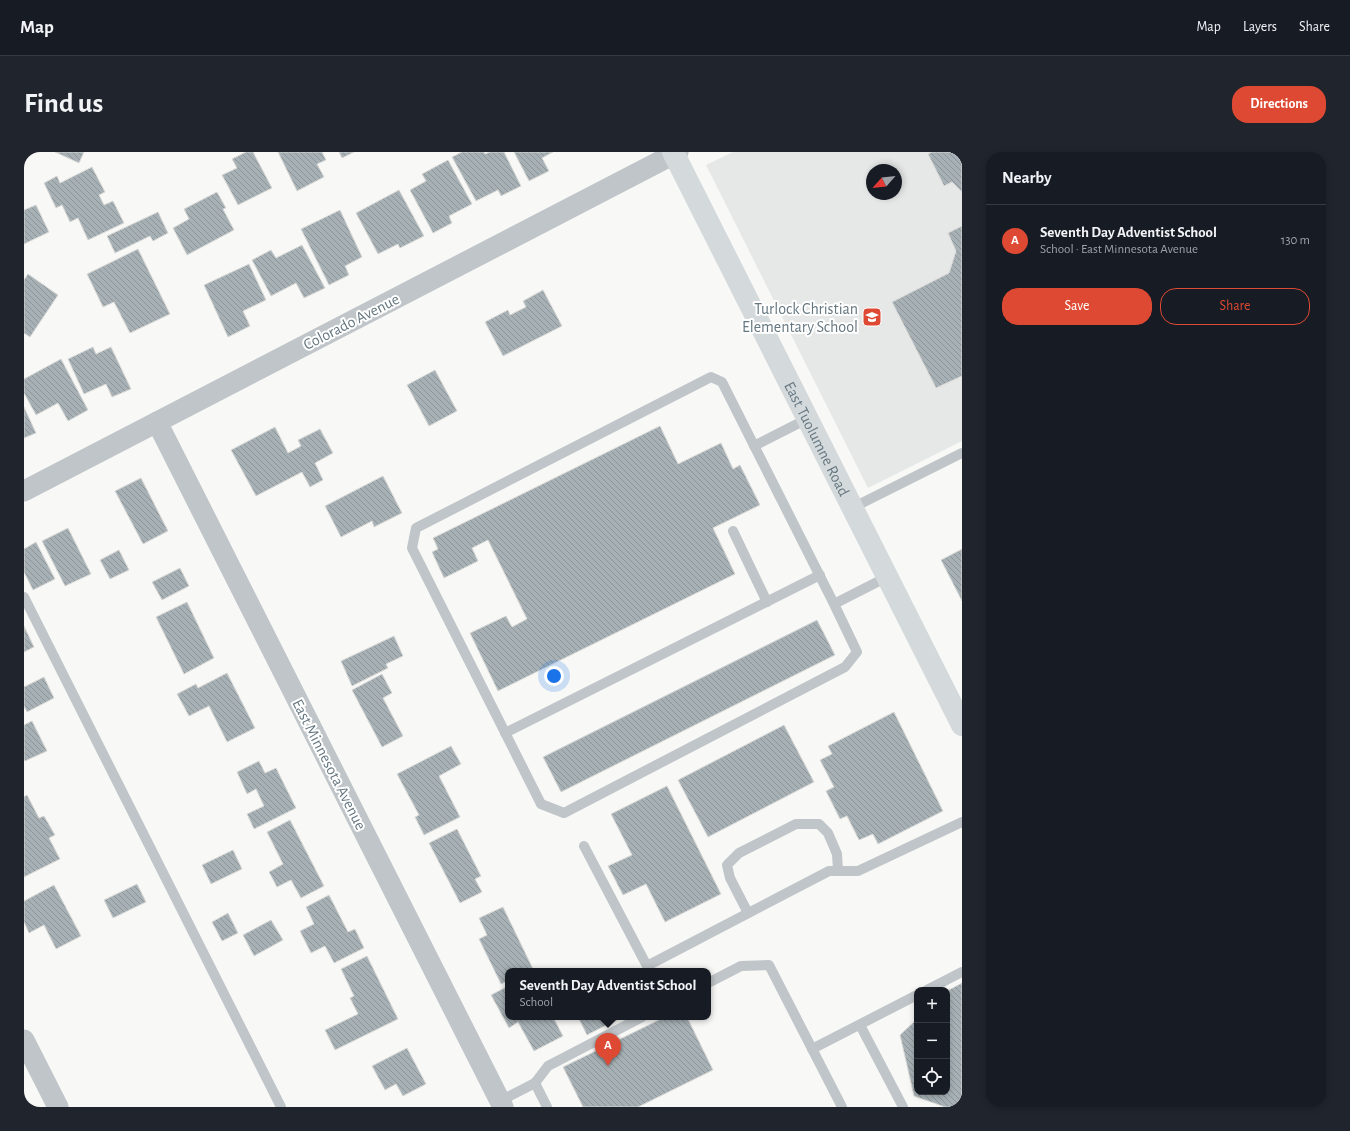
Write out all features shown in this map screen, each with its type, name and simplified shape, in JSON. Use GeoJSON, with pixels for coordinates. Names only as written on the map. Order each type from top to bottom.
{"type":"FeatureCollection","features":[{"type":"Feature","properties":{"kind":"street","name":"East Tuolumne Road"},"geometry":{"type":"LineString","coordinates":[[675,153],[807,419],[962,725]]}},
{"type":"Feature","properties":{"kind":"street","name":"Colorado Avenue"},"geometry":{"type":"LineString","coordinates":[[24,491],[675,153]]}},
{"type":"Feature","properties":{"kind":"street","name":"East Minnesota Avenue"},"geometry":{"type":"LineString","coordinates":[[157,422],[502,1104]]}},
{"type":"Feature","properties":{"kind":"street"},"geometry":{"type":"LineString","coordinates":[[24,1040],[58,1107]]}},
{"type":"Feature","properties":{"kind":"lane"},"geometry":{"type":"LineString","coordinates":[[711,376],[722,382],[754,446],[820,575],[857,652],[845,667],[564,813],[541,804],[412,548],[416,528],[711,376]]}},
{"type":"Feature","properties":{"kind":"lane"},"geometry":{"type":"LineString","coordinates":[[754,446],[807,419]]}},
{"type":"Feature","properties":{"kind":"lane"},"geometry":{"type":"LineString","coordinates":[[852,508],[962,453]]}},
{"type":"Feature","properties":{"kind":"lane"},"geometry":{"type":"LineString","coordinates":[[733,531],[767,602]]}},
{"type":"Feature","properties":{"kind":"lane"},"geometry":{"type":"LineString","coordinates":[[505,733],[820,575]]}},
{"type":"Feature","properties":{"kind":"lane"},"geometry":{"type":"LineString","coordinates":[[834,604],[887,577]]}},
{"type":"Feature","properties":{"kind":"lane"},"geometry":{"type":"LineString","coordinates":[[24,597],[281,1107]]}},
{"type":"Feature","properties":{"kind":"lane"},"geometry":{"type":"LineString","coordinates":[[584,846],[646,966],[830,871],[858,871],[962,822]]}},
{"type":"Feature","properties":{"kind":"lane"},"geometry":{"type":"LineString","coordinates":[[748,913],[730,878],[727,865],[739,853],[796,824],[819,824],[828,833],[837,854],[838,871]]}},
{"type":"Feature","properties":{"kind":"lane"},"geometry":{"type":"LineString","coordinates":[[711,981],[741,966],[769,964],[842,1107]]}},
{"type":"Feature","properties":{"kind":"lane"},"geometry":{"type":"LineString","coordinates":[[933,987],[962,972]]}},
{"type":"Feature","properties":{"kind":"lane"},"geometry":{"type":"LineString","coordinates":[[812,1049],[914,997]]}},
{"type":"Feature","properties":{"kind":"lane"},"geometry":{"type":"LineString","coordinates":[[502,1104],[535,1083],[548,1066],[636,1020]]}},
{"type":"Feature","properties":{"kind":"lane"},"geometry":{"type":"LineString","coordinates":[[860,1025],[903,1107]]}},
{"type":"Feature","properties":{"kind":"lane"},"geometry":{"type":"LineString","coordinates":[[535,1083],[547,1107]]}},
{"type":"Feature","properties":{"kind":"shaded area","name":"Turlock Christian Elementary School"},"geometry":{"type":"Polygon","coordinates":[[[733,152],[962,152],[962,441],[868,488],[706,165],[733,152]]]}},
{"type":"Feature","properties":{"kind":"building"},"geometry":{"type":"Polygon","coordinates":[[[55,152],[84,152],[79,163],[55,152]]]}},
{"type":"Feature","properties":{"kind":"building"},"geometry":{"type":"Polygon","coordinates":[[[246,152],[253,152],[272,188],[238,205],[222,175],[237,168],[232,159],[246,152]]]}},
{"type":"Feature","properties":{"kind":"building"},"geometry":{"type":"Polygon","coordinates":[[[278,152],[322,152],[326,160],[317,164],[324,177],[297,191],[278,152]]]}},
{"type":"Feature","properties":{"kind":"building"},"geometry":{"type":"Polygon","coordinates":[[[339,152],[354,152],[342,158],[339,152]]]}},
{"type":"Feature","properties":{"kind":"building"},"geometry":{"type":"Polygon","coordinates":[[[462,152],[484,152],[485,154],[490,152],[504,152],[521,186],[501,196],[498,190],[476,201],[452,157],[462,152]]]}},
{"type":"Feature","properties":{"kind":"building"},"geometry":{"type":"Polygon","coordinates":[[[514,152],[553,152],[542,158],[549,171],[529,181],[514,152]]]}},
{"type":"Feature","properties":{"kind":"building"},"geometry":{"type":"Polygon","coordinates":[[[932,152],[962,152],[962,192],[952,182],[944,186],[928,154],[932,152]]]}},
{"type":"Feature","properties":{"kind":"building"},"geometry":{"type":"Polygon","coordinates":[[[448,160],[472,204],[449,216],[452,223],[433,233],[410,190],[426,181],[422,174],[448,160]]]}},
{"type":"Feature","properties":{"kind":"building"},"geometry":{"type":"Polygon","coordinates":[[[92,167],[105,192],[99,195],[104,205],[113,201],[124,223],[88,240],[78,218],[70,222],[62,205],[56,208],[44,183],[57,176],[60,183],[92,167]]]}},
{"type":"Feature","properties":{"kind":"building"},"geometry":{"type":"Polygon","coordinates":[[[399,190],[424,236],[400,248],[398,244],[378,254],[356,213],[399,190]]]}},
{"type":"Feature","properties":{"kind":"building"},"geometry":{"type":"Polygon","coordinates":[[[217,192],[226,208],[223,209],[234,230],[187,255],[173,228],[189,219],[184,209],[217,192]]]}},
{"type":"Feature","properties":{"kind":"building"},"geometry":{"type":"Polygon","coordinates":[[[36,205],[49,232],[24,244],[24,210],[36,205]]]}},
{"type":"Feature","properties":{"kind":"building"},"geometry":{"type":"Polygon","coordinates":[[[340,210],[362,257],[345,266],[349,275],[329,285],[301,229],[340,210]]]}},
{"type":"Feature","properties":{"kind":"building"},"geometry":{"type":"Polygon","coordinates":[[[158,212],[168,233],[153,241],[150,236],[115,253],[107,236],[158,212]]]}},
{"type":"Feature","properties":{"kind":"building","name":"Turlock Christian Elementary School"},"geometry":{"type":"Polygon","coordinates":[[[962,226],[962,376],[936,388],[892,302],[949,273],[956,251],[948,233],[962,226]]]}},
{"type":"Feature","properties":{"kind":"building"},"geometry":{"type":"Polygon","coordinates":[[[302,245],[325,288],[304,298],[296,283],[271,296],[252,260],[271,250],[276,258],[302,245]]]}},
{"type":"Feature","properties":{"kind":"building"},"geometry":{"type":"Polygon","coordinates":[[[138,249],[170,314],[130,333],[114,302],[103,307],[87,274],[138,249]]]}},
{"type":"Feature","properties":{"kind":"building"},"geometry":{"type":"Polygon","coordinates":[[[249,264],[266,300],[243,311],[250,326],[228,337],[204,285],[249,264]]]}},
{"type":"Feature","properties":{"kind":"building"},"geometry":{"type":"Polygon","coordinates":[[[28,274],[58,295],[30,337],[24,333],[24,280],[28,274]]]}},
{"type":"Feature","properties":{"kind":"building"},"geometry":{"type":"Polygon","coordinates":[[[543,290],[562,326],[503,356],[485,322],[508,310],[510,315],[526,307],[523,301],[543,290]]]}},
{"type":"Feature","properties":{"kind":"building"},"geometry":{"type":"Polygon","coordinates":[[[93,347],[96,354],[111,347],[131,389],[112,397],[106,384],[84,394],[68,359],[93,347]]]}},
{"type":"Feature","properties":{"kind":"building"},"geometry":{"type":"Polygon","coordinates":[[[61,359],[88,410],[68,421],[58,403],[36,415],[24,393],[24,379],[61,359]]]}},
{"type":"Feature","properties":{"kind":"building"},"geometry":{"type":"Polygon","coordinates":[[[435,370],[457,411],[429,426],[407,385],[435,370]]]}},
{"type":"Feature","properties":{"kind":"building"},"geometry":{"type":"Polygon","coordinates":[[[24,407],[36,433],[24,438],[24,407]]]}},
{"type":"Feature","properties":{"kind":"building"},"geometry":{"type":"Polygon","coordinates":[[[660,426],[678,464],[721,443],[733,469],[740,465],[760,505],[713,528],[735,574],[498,691],[470,633],[506,616],[512,627],[527,619],[488,540],[472,548],[478,561],[444,578],[432,552],[438,549],[433,538],[660,426]]]}},
{"type":"Feature","properties":{"kind":"building"},"geometry":{"type":"Polygon","coordinates":[[[275,427],[288,453],[301,446],[298,440],[320,429],[333,453],[315,463],[323,480],[310,487],[302,472],[256,496],[231,450],[275,427]]]}},
{"type":"Feature","properties":{"kind":"building"},"geometry":{"type":"Polygon","coordinates":[[[383,476],[402,513],[374,527],[372,521],[341,537],[325,506],[383,476]]]}},
{"type":"Feature","properties":{"kind":"building"},"geometry":{"type":"Polygon","coordinates":[[[141,478],[168,531],[143,544],[115,491],[141,478]]]}},
{"type":"Feature","properties":{"kind":"building"},"geometry":{"type":"Polygon","coordinates":[[[68,528],[91,574],[65,586],[42,541],[68,528]]]}},
{"type":"Feature","properties":{"kind":"building"},"geometry":{"type":"Polygon","coordinates":[[[36,542],[55,579],[33,590],[24,572],[24,549],[36,542]]]}},
{"type":"Feature","properties":{"kind":"building"},"geometry":{"type":"Polygon","coordinates":[[[962,549],[962,601],[941,560],[962,549]]]}},
{"type":"Feature","properties":{"kind":"building"},"geometry":{"type":"Polygon","coordinates":[[[119,550],[129,570],[110,579],[100,560],[119,550]]]}},
{"type":"Feature","properties":{"kind":"building"},"geometry":{"type":"Polygon","coordinates":[[[180,568],[189,586],[162,600],[152,582],[180,568]]]}},
{"type":"Feature","properties":{"kind":"building"},"geometry":{"type":"Polygon","coordinates":[[[187,602],[214,658],[184,674],[156,617],[187,602]]]}},
{"type":"Feature","properties":{"kind":"building"},"geometry":{"type":"Polygon","coordinates":[[[817,620],[835,655],[561,792],[543,757],[817,620]]]}},
{"type":"Feature","properties":{"kind":"building"},"geometry":{"type":"Polygon","coordinates":[[[24,626],[34,647],[24,652],[24,626]]]}},
{"type":"Feature","properties":{"kind":"building"},"geometry":{"type":"Polygon","coordinates":[[[394,636],[403,656],[386,664],[388,668],[352,686],[341,661],[394,636]]]}},
{"type":"Feature","properties":{"kind":"building"},"geometry":{"type":"Polygon","coordinates":[[[227,673],[255,728],[227,742],[209,706],[189,716],[177,694],[196,684],[198,688],[227,673]]]}},
{"type":"Feature","properties":{"kind":"building"},"geometry":{"type":"Polygon","coordinates":[[[382,674],[392,693],[383,698],[403,736],[382,747],[352,690],[382,674]]]}},
{"type":"Feature","properties":{"kind":"building"},"geometry":{"type":"Polygon","coordinates":[[[44,677],[54,698],[27,712],[24,706],[24,687],[44,677]]]}},
{"type":"Feature","properties":{"kind":"building"},"geometry":{"type":"Polygon","coordinates":[[[894,712],[943,811],[878,844],[873,834],[859,840],[847,816],[840,819],[826,791],[834,787],[820,760],[832,754],[828,746],[894,712]]]}},
{"type":"Feature","properties":{"kind":"building"},"geometry":{"type":"Polygon","coordinates":[[[32,721],[47,751],[25,761],[24,725],[32,721]]]}},
{"type":"Feature","properties":{"kind":"building"},"geometry":{"type":"Polygon","coordinates":[[[784,725],[814,782],[708,837],[678,780],[784,725]]]}},
{"type":"Feature","properties":{"kind":"building"},"geometry":{"type":"Polygon","coordinates":[[[451,746],[461,764],[439,776],[460,817],[424,835],[415,817],[419,815],[397,774],[451,746]]]}},
{"type":"Feature","properties":{"kind":"building"},"geometry":{"type":"Polygon","coordinates":[[[259,761],[265,773],[276,768],[296,808],[254,829],[247,814],[264,806],[256,789],[247,794],[237,772],[259,761]]]}},
{"type":"Feature","properties":{"kind":"building"},"geometry":{"type":"Polygon","coordinates":[[[667,786],[721,894],[665,922],[646,884],[623,895],[608,866],[632,855],[611,814],[667,786]]]}},
{"type":"Feature","properties":{"kind":"building"},"geometry":{"type":"Polygon","coordinates":[[[27,795],[39,818],[44,816],[55,835],[49,838],[60,859],[24,877],[24,797],[27,795]]]}},
{"type":"Feature","properties":{"kind":"building"},"geometry":{"type":"Polygon","coordinates":[[[290,820],[324,886],[301,898],[291,880],[277,887],[269,872],[283,864],[267,832],[290,820]]]}},
{"type":"Feature","properties":{"kind":"building"},"geometry":{"type":"Polygon","coordinates":[[[457,829],[481,876],[475,879],[482,892],[460,903],[429,843],[457,829]]]}},
{"type":"Feature","properties":{"kind":"building"},"geometry":{"type":"Polygon","coordinates":[[[233,850],[242,869],[211,884],[202,865],[233,850]]]}},
{"type":"Feature","properties":{"kind":"building"},"geometry":{"type":"Polygon","coordinates":[[[137,884],[146,902],[113,918],[104,900],[137,884]]]}},
{"type":"Feature","properties":{"kind":"building"},"geometry":{"type":"Polygon","coordinates":[[[54,885],[81,936],[56,949],[44,925],[29,933],[24,922],[24,901],[54,885]]]}},
{"type":"Feature","properties":{"kind":"building"},"geometry":{"type":"Polygon","coordinates":[[[329,895],[348,932],[355,929],[364,948],[334,963],[325,946],[311,953],[300,931],[314,924],[306,907],[329,895]]]}},
{"type":"Feature","properties":{"kind":"building"},"geometry":{"type":"Polygon","coordinates":[[[503,907],[533,968],[505,968],[505,982],[501,984],[479,939],[487,935],[479,918],[503,907]]]}},
{"type":"Feature","properties":{"kind":"building"},"geometry":{"type":"Polygon","coordinates":[[[228,913],[238,933],[222,941],[212,922],[228,913]]]}},
{"type":"Feature","properties":{"kind":"building"},"geometry":{"type":"Polygon","coordinates":[[[271,920],[283,940],[254,956],[243,935],[271,920]]]}},
{"type":"Feature","properties":{"kind":"building"},"geometry":{"type":"Polygon","coordinates":[[[367,956],[398,1019],[335,1050],[325,1030],[358,1014],[350,998],[354,996],[341,969],[367,956]]]}},
{"type":"Feature","properties":{"kind":"building"},"geometry":{"type":"Polygon","coordinates":[[[962,983],[962,1107],[945,1107],[914,1096],[900,1035],[914,1022],[914,1095],[950,1095],[950,989],[962,983]]]}},
{"type":"Feature","properties":{"kind":"building"},"geometry":{"type":"Polygon","coordinates":[[[505,988],[505,1020],[555,1020],[563,1036],[534,1051],[518,1022],[509,1028],[491,995],[505,988]]]}},
{"type":"Feature","properties":{"kind":"building"},"geometry":{"type":"Polygon","coordinates":[[[580,1020],[616,1020],[587,1035],[580,1020]]]}},
{"type":"Feature","properties":{"kind":"building"},"geometry":{"type":"Polygon","coordinates":[[[659,1020],[688,1020],[713,1070],[638,1107],[583,1107],[563,1067],[659,1020]]]}},
{"type":"Feature","properties":{"kind":"building"},"geometry":{"type":"Polygon","coordinates":[[[407,1048],[426,1084],[403,1096],[396,1084],[385,1090],[372,1066],[407,1048]]]}},
{"type":"Feature","properties":{"kind":"place","name":"Turlock Christian Elementary School"},"geometry":{"type":"Point","coordinates":[872,317]}},
{"type":"Feature","properties":{"kind":"place","name":"Seventh Day Adventist School"},"geometry":{"type":"Point","coordinates":[608,1066]}}]}
